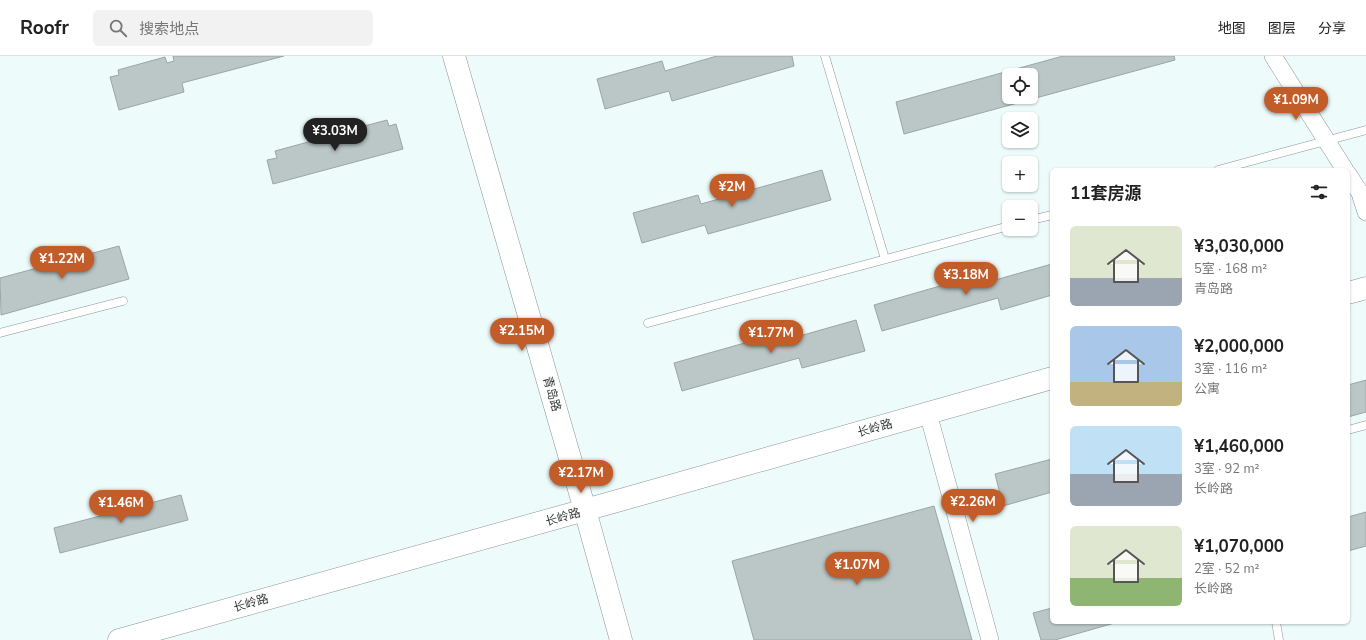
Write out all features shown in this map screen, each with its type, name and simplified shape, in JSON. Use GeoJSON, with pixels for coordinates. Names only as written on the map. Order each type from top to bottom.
{"type":"FeatureCollection","features":[{"type":"Feature","properties":{"kind":"street","name":"青岛路"},"geometry":{"type":"LineString","coordinates":[[454,56],[621,640]]}},
{"type":"Feature","properties":{"kind":"street"},"geometry":{"type":"LineString","coordinates":[[1273,56],[1344,168]]}},
{"type":"Feature","properties":{"kind":"street"},"geometry":{"type":"LineString","coordinates":[[1350,177],[1360,193],[1366,212]]}},
{"type":"Feature","properties":{"kind":"street"},"geometry":{"type":"LineString","coordinates":[[1350,292],[1366,288]]}},
{"type":"Feature","properties":{"kind":"street","name":"长岭路"},"geometry":{"type":"LineString","coordinates":[[119,640],[1050,379]]}},
{"type":"Feature","properties":{"kind":"street"},"geometry":{"type":"LineString","coordinates":[[928,413],[990,640]]}},
{"type":"Feature","properties":{"kind":"lane"},"geometry":{"type":"LineString","coordinates":[[825,56],[885,259]]}},
{"type":"Feature","properties":{"kind":"lane"},"geometry":{"type":"LineString","coordinates":[[1225,168],[1366,130]]}},
{"type":"Feature","properties":{"kind":"lane"},"geometry":{"type":"LineString","coordinates":[[1038,218],[1050,215]]}},
{"type":"Feature","properties":{"kind":"lane"},"geometry":{"type":"LineString","coordinates":[[648,323],[1002,228]]}},
{"type":"Feature","properties":{"kind":"lane"},"geometry":{"type":"LineString","coordinates":[[0,333],[123,301]]}},
{"type":"Feature","properties":{"kind":"lane"},"geometry":{"type":"LineString","coordinates":[[1350,429],[1366,425]]}},
{"type":"Feature","properties":{"kind":"lane"},"geometry":{"type":"LineString","coordinates":[[1276,624],[1279,640]]}},
{"type":"Feature","properties":{"kind":"building"},"geometry":{"type":"Polygon","coordinates":[[[173,56],[284,56],[182,83],[184,92],[119,110],[110,77],[119,75],[118,70],[165,57],[167,63],[174,61],[173,56]]]}},
{"type":"Feature","properties":{"kind":"building"},"geometry":{"type":"Polygon","coordinates":[[[717,56],[792,56],[794,66],[672,101],[669,91],[605,109],[597,79],[662,61],[665,71],[717,56]]]}},
{"type":"Feature","properties":{"kind":"building"},"geometry":{"type":"Polygon","coordinates":[[[1063,56],[1174,56],[1175,60],[1038,97],[1038,68],[1019,68],[1063,56]]]}},
{"type":"Feature","properties":{"kind":"building"},"geometry":{"type":"Polygon","coordinates":[[[1002,73],[1002,104],[1014,104],[904,134],[896,102],[1002,73]]]}},
{"type":"Feature","properties":{"kind":"building"},"geometry":{"type":"Polygon","coordinates":[[[387,120],[389,126],[396,124],[403,149],[273,184],[267,160],[277,158],[275,151],[323,138],[324,143],[340,139],[338,133],[387,120]]]}},
{"type":"Feature","properties":{"kind":"building"},"geometry":{"type":"Polygon","coordinates":[[[822,170],[831,200],[708,234],[705,225],[642,243],[633,213],[698,195],[701,204],[822,170]]]}},
{"type":"Feature","properties":{"kind":"building"},"geometry":{"type":"Polygon","coordinates":[[[119,246],[129,279],[1,315],[0,278],[119,246]]]}},
{"type":"Feature","properties":{"kind":"building"},"geometry":{"type":"Polygon","coordinates":[[[1050,265],[1050,296],[1001,310],[998,298],[882,331],[874,305],[992,271],[995,280],[1050,265]]]}},
{"type":"Feature","properties":{"kind":"building"},"geometry":{"type":"Polygon","coordinates":[[[856,320],[865,351],[802,368],[799,358],[682,391],[674,363],[794,329],[796,337],[856,320]]]}},
{"type":"Feature","properties":{"kind":"building"},"geometry":{"type":"Polygon","coordinates":[[[1366,380],[1366,412],[1350,416],[1350,384],[1366,380]]]}},
{"type":"Feature","properties":{"kind":"building"},"geometry":{"type":"Polygon","coordinates":[[[1050,460],[1050,493],[1003,506],[995,474],[1050,460]]]}},
{"type":"Feature","properties":{"kind":"building"},"geometry":{"type":"Polygon","coordinates":[[[181,495],[188,520],[60,553],[54,528],[181,495]]]}},
{"type":"Feature","properties":{"kind":"building"},"geometry":{"type":"Polygon","coordinates":[[[934,506],[972,640],[754,640],[732,561],[934,506]]]}},
{"type":"Feature","properties":{"kind":"building"},"geometry":{"type":"Polygon","coordinates":[[[1366,512],[1366,546],[1350,550],[1350,516],[1366,512]]]}},
{"type":"Feature","properties":{"kind":"building"},"geometry":{"type":"Polygon","coordinates":[[[1050,609],[1050,624],[1111,624],[1055,640],[1041,640],[1033,613],[1050,609]]]}}]}
